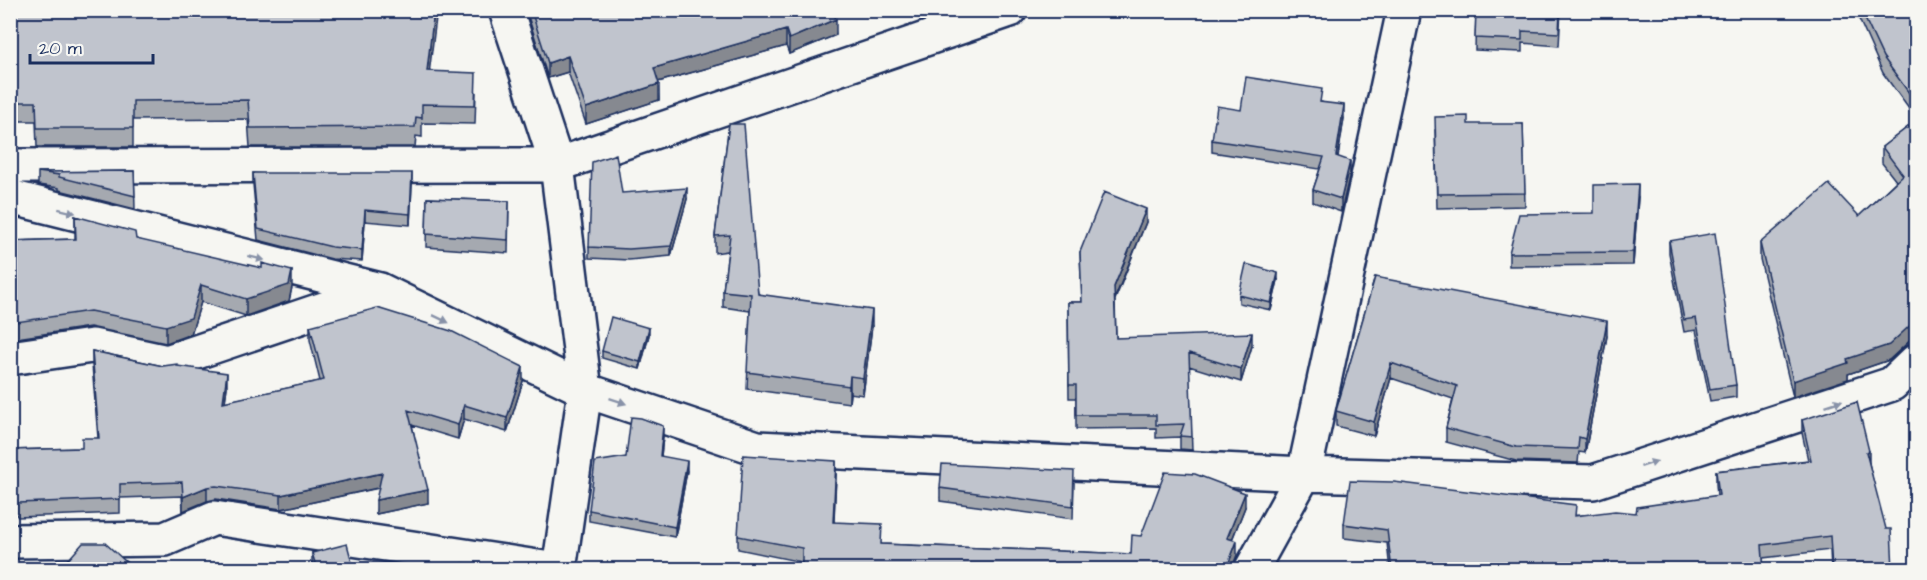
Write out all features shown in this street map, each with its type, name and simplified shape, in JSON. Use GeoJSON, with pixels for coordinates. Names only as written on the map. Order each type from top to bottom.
{"type":"FeatureCollection","features":[{"type":"Feature","properties":{"kind":"street"},"geometry":{"type":"LineString","coordinates":[[10,541],[165,539],[213,518],[558,570],[585,390],[557,165],[506,10]]}},
{"type":"Feature","properties":{"kind":"street"},"geometry":{"type":"LineString","coordinates":[[10,166],[557,165],[1010,10]]}},
{"type":"Feature","properties":{"kind":"street"},"geometry":{"type":"LineString","coordinates":[[1251,570],[1304,474],[1404,10]]}},
{"type":"Feature","properties":{"kind":"street"},"geometry":{"type":"LineString","coordinates":[[10,197],[380,290],[585,390],[757,448],[1304,474],[1593,482],[1892,384],[1917,361]]}},
{"type":"Feature","properties":{"kind":"street"},"geometry":{"type":"LineString","coordinates":[[10,358],[92,346],[167,362],[380,290]]}},
{"type":"Feature","properties":{"kind":"building"},"geometry":{"type":"Polygon","coordinates":[[[10,10],[434,10],[427,71],[476,73],[475,105],[422,104],[422,118],[416,117],[415,127],[250,128],[248,100],[133,101],[133,128],[37,128],[36,102],[10,102],[10,10]]]}},
{"type":"Feature","properties":{"kind":"building"},"geometry":{"type":"Polygon","coordinates":[[[531,10],[832,10],[836,19],[789,39],[786,30],[654,68],[659,84],[586,108],[568,56],[548,63],[531,10]]]}},
{"type":"Feature","properties":{"kind":"building"},"geometry":{"type":"Polygon","coordinates":[[[1476,10],[1560,10],[1559,33],[1522,31],[1522,40],[1475,38],[1476,10]]]}},
{"type":"Feature","properties":{"kind":"building"},"geometry":{"type":"Polygon","coordinates":[[[1861,10],[1917,10],[1917,104],[1883,57],[1861,10]]]}},
{"type":"Feature","properties":{"kind":"building"},"geometry":{"type":"Polygon","coordinates":[[[1246,77],[1322,89],[1320,102],[1344,105],[1336,156],[1350,161],[1341,199],[1313,190],[1324,157],[1212,140],[1217,106],[1241,110],[1246,77]]]}},
{"type":"Feature","properties":{"kind":"building"},"geometry":{"type":"Polygon","coordinates":[[[1468,116],[1468,124],[1523,124],[1525,193],[1437,194],[1435,117],[1468,116]]]}},
{"type":"Feature","properties":{"kind":"building"},"geometry":{"type":"Polygon","coordinates":[[[1917,120],[1917,319],[1889,345],[1847,359],[1848,363],[1793,381],[1760,243],[1829,184],[1859,216],[1903,175],[1882,147],[1917,120]]]}},
{"type":"Feature","properties":{"kind":"building"},"geometry":{"type":"Polygon","coordinates":[[[729,124],[744,124],[758,294],[872,310],[863,378],[850,376],[849,386],[747,372],[751,294],[723,291],[730,235],[715,236],[729,124]]]}},
{"type":"Feature","properties":{"kind":"building"},"geometry":{"type":"Polygon","coordinates":[[[616,154],[622,193],[687,188],[671,246],[629,249],[589,247],[592,162],[616,154]]]}},
{"type":"Feature","properties":{"kind":"building"},"geometry":{"type":"Polygon","coordinates":[[[134,171],[135,196],[59,177],[59,175],[38,172],[134,171]]]}},
{"type":"Feature","properties":{"kind":"building"},"geometry":{"type":"Polygon","coordinates":[[[253,173],[412,173],[410,214],[365,210],[362,250],[332,247],[258,229],[253,173]]]}},
{"type":"Feature","properties":{"kind":"building"},"geometry":{"type":"Polygon","coordinates":[[[1638,184],[1633,252],[1509,253],[1519,214],[1594,213],[1594,185],[1638,184]]]}},
{"type":"Feature","properties":{"kind":"building"},"geometry":{"type":"Polygon","coordinates":[[[1104,192],[1146,209],[1114,287],[1116,338],[1252,333],[1241,369],[1189,353],[1192,437],[1180,436],[1184,424],[1156,425],[1156,415],[1076,415],[1076,385],[1069,385],[1068,302],[1082,302],[1080,252],[1104,192]]]}},
{"type":"Feature","properties":{"kind":"building"},"geometry":{"type":"Polygon","coordinates":[[[427,198],[509,201],[508,240],[426,234],[427,198]]]}},
{"type":"Feature","properties":{"kind":"building"},"geometry":{"type":"Polygon","coordinates":[[[75,216],[135,232],[136,239],[262,268],[262,263],[292,271],[289,285],[246,299],[201,285],[191,318],[166,326],[90,311],[10,323],[10,241],[76,239],[75,216]]]}},
{"type":"Feature","properties":{"kind":"building"},"geometry":{"type":"Polygon","coordinates":[[[1715,233],[1736,385],[1710,389],[1696,318],[1684,320],[1669,241],[1715,233]]]}},
{"type":"Feature","properties":{"kind":"building"},"geometry":{"type":"Polygon","coordinates":[[[1246,264],[1278,273],[1271,303],[1239,295],[1246,264]]]}},
{"type":"Feature","properties":{"kind":"building"},"geometry":{"type":"Polygon","coordinates":[[[1375,277],[1607,321],[1585,439],[1579,437],[1578,449],[1516,447],[1446,428],[1457,386],[1391,363],[1374,422],[1336,411],[1375,277]]]}},
{"type":"Feature","properties":{"kind":"building"},"geometry":{"type":"Polygon","coordinates":[[[377,308],[451,331],[523,367],[507,418],[464,405],[458,425],[408,410],[428,490],[376,500],[382,473],[281,495],[216,486],[207,487],[183,497],[182,482],[120,484],[120,499],[18,503],[10,492],[10,450],[82,448],[82,438],[99,438],[92,351],[163,366],[178,364],[177,366],[227,373],[223,402],[324,380],[310,326],[377,308]]]}},
{"type":"Feature","properties":{"kind":"building"},"geometry":{"type":"Polygon","coordinates":[[[611,317],[649,328],[640,362],[602,351],[611,317]]]}},
{"type":"Feature","properties":{"kind":"building"},"geometry":{"type":"Polygon","coordinates":[[[1857,402],[1869,451],[1866,452],[1886,529],[1891,529],[1893,570],[1832,570],[1830,536],[1762,545],[1764,570],[1392,570],[1387,530],[1344,524],[1350,481],[1394,482],[1576,505],[1575,516],[1615,511],[1636,513],[1637,507],[1719,495],[1716,471],[1811,460],[1802,420],[1857,402]]]}},
{"type":"Feature","properties":{"kind":"building"},"geometry":{"type":"Polygon","coordinates":[[[631,417],[663,426],[660,456],[687,461],[675,527],[589,510],[595,462],[626,457],[631,417]]]}},
{"type":"Feature","properties":{"kind":"building"},"geometry":{"type":"Polygon","coordinates":[[[743,455],[836,461],[833,522],[882,524],[881,544],[1131,554],[1132,535],[1141,536],[1165,472],[1195,474],[1245,493],[1227,538],[1237,541],[1226,570],[802,570],[802,548],[738,536],[743,455]]]}},
{"type":"Feature","properties":{"kind":"building"},"geometry":{"type":"Polygon","coordinates":[[[942,464],[1074,471],[1073,506],[940,488],[942,464]]]}},
{"type":"Feature","properties":{"kind":"building"},"geometry":{"type":"Polygon","coordinates":[[[83,543],[105,543],[135,570],[79,570],[68,560],[83,543]]]}},
{"type":"Feature","properties":{"kind":"building"},"geometry":{"type":"Polygon","coordinates":[[[347,544],[354,570],[301,570],[316,566],[312,553],[347,544]]]}},
{"type":"Feature","properties":{"kind":"building"},"geometry":{"type":"Polygon","coordinates":[[[462,563],[497,568],[497,570],[462,570],[462,563]]]}}]}
